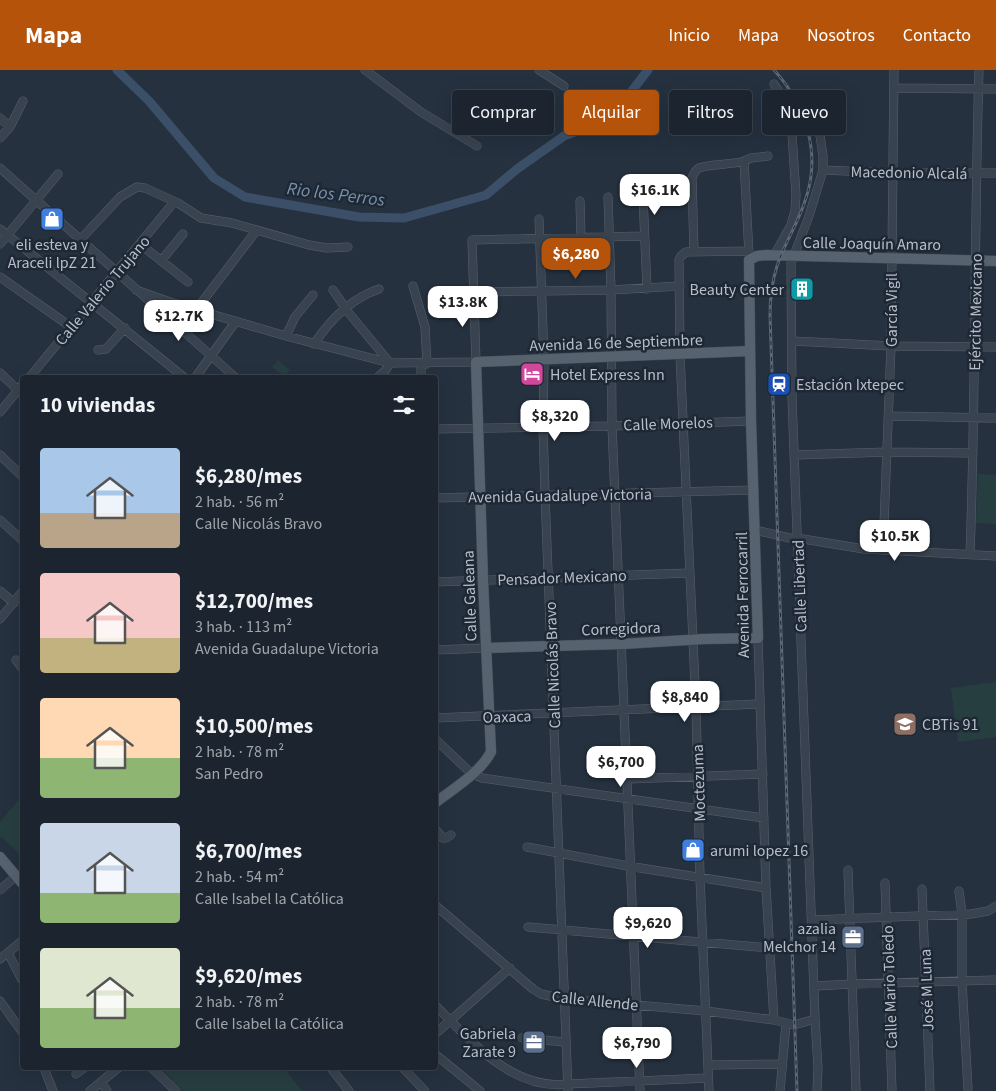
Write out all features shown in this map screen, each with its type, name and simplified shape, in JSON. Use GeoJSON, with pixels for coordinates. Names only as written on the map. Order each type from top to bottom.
{"type":"FeatureCollection","features":[{"type":"Feature","properties":{"kind":"main road","name":"Calle Joaquín Amaro"},"geometry":{"type":"LineString","coordinates":[[749,256],[996,261]]}},
{"type":"Feature","properties":{"kind":"main road","name":"Avenida Ferrocarril"},"geometry":{"type":"LineString","coordinates":[[749,256],[751,421],[758,638]]}},
{"type":"Feature","properties":{"kind":"main road","name":"Avenida 16 de Septiembre"},"geometry":{"type":"LineString","coordinates":[[476,362],[750,351]]}},
{"type":"Feature","properties":{"kind":"main road","name":"Calle Galeana"},"geometry":{"type":"LineString","coordinates":[[438,801],[472,774],[487,760],[491,752],[477,428],[476,362]]}},
{"type":"Feature","properties":{"kind":"main road","name":"Corregidora"},"geometry":{"type":"LineString","coordinates":[[486,648],[758,638]]}},
{"type":"Feature","properties":{"kind":"main road"},"geometry":{"type":"LineString","coordinates":[[0,857],[20,879]]}},
{"type":"Feature","properties":{"kind":"street"},"geometry":{"type":"LineString","coordinates":[[365,70],[421,112],[477,146]]}},
{"type":"Feature","properties":{"kind":"street"},"geometry":{"type":"LineString","coordinates":[[539,70],[564,86]]}},
{"type":"Feature","properties":{"kind":"street","name":"García Vigil"},"geometry":{"type":"LineString","coordinates":[[883,550],[891,346],[894,70]]}},
{"type":"Feature","properties":{"kind":"street","name":"Ejército Mexicano"},"geometry":{"type":"LineString","coordinates":[[970,555],[979,70]]}},
{"type":"Feature","properties":{"kind":"street"},"geometry":{"type":"LineString","coordinates":[[774,84],[786,102],[791,119],[796,195],[791,225],[774,256]]}},
{"type":"Feature","properties":{"kind":"street"},"geometry":{"type":"LineString","coordinates":[[894,88],[996,89]]}},
{"type":"Feature","properties":{"kind":"street"},"geometry":{"type":"LineString","coordinates":[[0,138],[10,126],[23,101]]}},
{"type":"Feature","properties":{"kind":"street"},"geometry":{"type":"LineString","coordinates":[[0,118],[10,126]]}},
{"type":"Feature","properties":{"kind":"street","name":"Calle Libertad"},"geometry":{"type":"LineString","coordinates":[[818,1091],[792,397],[793,257],[809,216],[823,170],[820,135]]}},
{"type":"Feature","properties":{"kind":"street"},"geometry":{"type":"LineString","coordinates":[[694,252],[692,178],[695,171],[700,168],[734,164],[751,158],[768,156]]}},
{"type":"Feature","properties":{"kind":"street"},"geometry":{"type":"LineString","coordinates":[[744,161],[749,256]]}},
{"type":"Feature","properties":{"kind":"street","name":"Avenida 16 de Septiembre"},"geometry":{"type":"LineString","coordinates":[[0,168],[136,290],[196,310],[286,336],[390,363],[476,362]]}},
{"type":"Feature","properties":{"kind":"street","name":"Macedonio Alcalá"},"geometry":{"type":"LineString","coordinates":[[823,170],[893,173],[996,173]]}},
{"type":"Feature","properties":{"kind":"street"},"geometry":{"type":"LineString","coordinates":[[0,244],[58,174]]}},
{"type":"Feature","properties":{"kind":"street"},"geometry":{"type":"LineString","coordinates":[[80,240],[120,197],[137,188],[145,188],[153,190],[201,218],[226,222],[327,248],[348,248]]}},
{"type":"Feature","properties":{"kind":"street"},"geometry":{"type":"LineString","coordinates":[[643,196],[647,289]]}},
{"type":"Feature","properties":{"kind":"street"},"geometry":{"type":"LineString","coordinates":[[608,198],[614,493],[640,1091]]}},
{"type":"Feature","properties":{"kind":"street"},"geometry":{"type":"LineString","coordinates":[[580,201],[581,239]]}},
{"type":"Feature","properties":{"kind":"street","name":"Calle Valerio Trujano"},"geometry":{"type":"LineString","coordinates":[[31,375],[174,202]]}},
{"type":"Feature","properties":{"kind":"street","name":"Calle Nicolás Bravo"},"geometry":{"type":"LineString","coordinates":[[539,219],[544,360],[545,494],[553,714],[558,790],[568,1088]]}},
{"type":"Feature","properties":{"kind":"street"},"geometry":{"type":"LineString","coordinates":[[0,229],[181,375]]}},
{"type":"Feature","properties":{"kind":"street"},"geometry":{"type":"LineString","coordinates":[[196,310],[256,231]]}},
{"type":"Feature","properties":{"kind":"street"},"geometry":{"type":"LineString","coordinates":[[161,261],[183,234]]}},
{"type":"Feature","properties":{"kind":"street"},"geometry":{"type":"LineString","coordinates":[[476,362],[472,240],[581,239],[644,236]]}},
{"type":"Feature","properties":{"kind":"street"},"geometry":{"type":"LineString","coordinates":[[140,244],[188,282]]}},
{"type":"Feature","properties":{"kind":"street","name":"Calle Joaquín Amaro"},"geometry":{"type":"LineString","coordinates":[[679,260],[683,253],[694,252],[749,256]]}},
{"type":"Feature","properties":{"kind":"street","name":"Moctezuma"},"geometry":{"type":"LineString","coordinates":[[679,260],[682,422],[696,706],[700,878],[709,1091]]}},
{"type":"Feature","properties":{"kind":"street"},"geometry":{"type":"LineString","coordinates":[[0,277],[70,327]]}},
{"type":"Feature","properties":{"kind":"street"},"geometry":{"type":"LineString","coordinates":[[413,286],[425,327],[424,364],[422,375]]}},
{"type":"Feature","properties":{"kind":"street"},"geometry":{"type":"LineString","coordinates":[[474,292],[647,289],[680,286]]}},
{"type":"Feature","properties":{"kind":"street"},"geometry":{"type":"LineString","coordinates":[[314,344],[346,308],[366,294],[379,289]]}},
{"type":"Feature","properties":{"kind":"street"},"geometry":{"type":"LineString","coordinates":[[136,290],[233,375]]}},
{"type":"Feature","properties":{"kind":"street"},"geometry":{"type":"LineString","coordinates":[[332,290],[390,363],[380,375]]}},
{"type":"Feature","properties":{"kind":"street"},"geometry":{"type":"LineString","coordinates":[[286,336],[296,317],[313,294]]}},
{"type":"Feature","properties":{"kind":"street"},"geometry":{"type":"LineString","coordinates":[[197,375],[236,321]]}},
{"type":"Feature","properties":{"kind":"street"},"geometry":{"type":"LineString","coordinates":[[98,350],[106,349],[125,328]]}},
{"type":"Feature","properties":{"kind":"street"},"geometry":{"type":"LineString","coordinates":[[793,341],[891,346],[996,347]]}},
{"type":"Feature","properties":{"kind":"street"},"geometry":{"type":"LineString","coordinates":[[0,373],[20,389]]}},
{"type":"Feature","properties":{"kind":"street"},"geometry":{"type":"LineString","coordinates":[[0,412],[20,391]]}},
{"type":"Feature","properties":{"kind":"street"},"geometry":{"type":"LineString","coordinates":[[889,416],[996,418]]}},
{"type":"Feature","properties":{"kind":"street","name":"Calle Morelos"},"geometry":{"type":"LineString","coordinates":[[438,428],[612,426],[751,421]]}},
{"type":"Feature","properties":{"kind":"street"},"geometry":{"type":"LineString","coordinates":[[795,455],[887,452],[972,453]]}},
{"type":"Feature","properties":{"kind":"street"},"geometry":{"type":"LineString","coordinates":[[0,455],[20,474]]}},
{"type":"Feature","properties":{"kind":"street","name":"Avenida Guadalupe Victoria"},"geometry":{"type":"LineString","coordinates":[[438,498],[754,490]]}},
{"type":"Feature","properties":{"kind":"street"},"geometry":{"type":"LineString","coordinates":[[0,520],[20,538]]}},
{"type":"Feature","properties":{"kind":"street"},"geometry":{"type":"LineString","coordinates":[[755,530],[794,539],[864,549],[996,556]]}},
{"type":"Feature","properties":{"kind":"street","name":"Pensador Mexicano"},"geometry":{"type":"LineString","coordinates":[[438,582],[689,573]]}},
{"type":"Feature","properties":{"kind":"street"},"geometry":{"type":"LineString","coordinates":[[0,591],[14,603]]}},
{"type":"Feature","properties":{"kind":"street"},"geometry":{"type":"LineString","coordinates":[[0,619],[20,595]]}},
{"type":"Feature","properties":{"kind":"street","name":"Avenida Ferrocarril"},"geometry":{"type":"LineString","coordinates":[[758,638],[766,888],[774,1020]]}},
{"type":"Feature","properties":{"kind":"street"},"geometry":{"type":"LineString","coordinates":[[438,650],[486,648]]}},
{"type":"Feature","properties":{"kind":"street"},"geometry":{"type":"LineString","coordinates":[[16,660],[20,665]]}},
{"type":"Feature","properties":{"kind":"street","name":"Oaxaca"},"geometry":{"type":"LineString","coordinates":[[438,718],[759,704]]}},
{"type":"Feature","properties":{"kind":"street"},"geometry":{"type":"LineString","coordinates":[[438,742],[472,774],[494,781],[764,818]]}},
{"type":"Feature","properties":{"kind":"street"},"geometry":{"type":"LineString","coordinates":[[627,779],[763,774]]}},
{"type":"Feature","properties":{"kind":"street"},"geometry":{"type":"LineString","coordinates":[[438,832],[443,838],[451,834]]}},
{"type":"Feature","properties":{"kind":"street"},"geometry":{"type":"LineString","coordinates":[[527,848],[631,867],[766,888]]}},
{"type":"Feature","properties":{"kind":"street"},"geometry":{"type":"LineString","coordinates":[[848,870],[856,1091]]}},
{"type":"Feature","properties":{"kind":"street"},"geometry":{"type":"LineString","coordinates":[[0,890],[20,879]]}},
{"type":"Feature","properties":{"kind":"street","name":"Calle Mario Toledo"},"geometry":{"type":"LineString","coordinates":[[885,883],[892,1091]]}},
{"type":"Feature","properties":{"kind":"street","name":"José M Luna"},"geometry":{"type":"LineString","coordinates":[[922,889],[930,1091]]}},
{"type":"Feature","properties":{"kind":"street"},"geometry":{"type":"LineString","coordinates":[[959,892],[962,914],[962,982],[968,1089]]}},
{"type":"Feature","properties":{"kind":"street"},"geometry":{"type":"LineString","coordinates":[[812,920],[982,913],[996,906]]}},
{"type":"Feature","properties":{"kind":"street","name":"Calle Allende"},"geometry":{"type":"LineString","coordinates":[[438,908],[541,994],[564,999],[706,1011],[774,1020],[786,1024]]}},
{"type":"Feature","properties":{"kind":"street"},"geometry":{"type":"LineString","coordinates":[[528,927],[769,948]]}},
{"type":"Feature","properties":{"kind":"street"},"geometry":{"type":"LineString","coordinates":[[0,959],[20,943]]}},
{"type":"Feature","properties":{"kind":"street"},"geometry":{"type":"LineString","coordinates":[[8,953],[20,976]]}},
{"type":"Feature","properties":{"kind":"street"},"geometry":{"type":"LineString","coordinates":[[438,1032],[510,968]]}},
{"type":"Feature","properties":{"kind":"street"},"geometry":{"type":"LineString","coordinates":[[815,986],[996,980]]}},
{"type":"Feature","properties":{"kind":"street"},"geometry":{"type":"LineString","coordinates":[[0,1001],[20,1029]]}},
{"type":"Feature","properties":{"kind":"street"},"geometry":{"type":"LineString","coordinates":[[438,1008],[490,1058],[515,1076],[530,1082],[568,1088],[639,1080],[708,1078]]}},
{"type":"Feature","properties":{"kind":"street"},"geometry":{"type":"LineString","coordinates":[[780,1091],[786,1024],[794,1025],[815,1019]]}},
{"type":"Feature","properties":{"kind":"street"},"geometry":{"type":"LineString","coordinates":[[522,1038],[565,1042]]}},
{"type":"Feature","properties":{"kind":"street"},"geometry":{"type":"LineString","coordinates":[[438,1056],[480,1091]]}},
{"type":"Feature","properties":{"kind":"street"},"geometry":{"type":"LineString","coordinates":[[708,1065],[782,1064]]}},
{"type":"Feature","properties":{"kind":"street"},"geometry":{"type":"LineString","coordinates":[[45,1070],[53,1091]]}},
{"type":"Feature","properties":{"kind":"street"},"geometry":{"type":"LineString","coordinates":[[76,1074],[81,1070]]}},
{"type":"Feature","properties":{"kind":"street"},"geometry":{"type":"LineString","coordinates":[[90,1091],[116,1070]]}},
{"type":"Feature","properties":{"kind":"street"},"geometry":{"type":"LineString","coordinates":[[154,1070],[176,1091]]}},
{"type":"Feature","properties":{"kind":"street"},"geometry":{"type":"LineString","coordinates":[[333,1070],[349,1091]]}},
{"type":"Feature","properties":{"kind":"street"},"geometry":{"type":"LineString","coordinates":[[405,1070],[424,1091]]}},
{"type":"Feature","properties":{"kind":"street"},"geometry":{"type":"LineString","coordinates":[[101,1082],[107,1091]]}},
{"type":"Feature","properties":{"kind":"green space"},"geometry":{"type":"Polygon","coordinates":[[[278,360],[290,370],[283,375],[272,367],[278,360]]]}},
{"type":"Feature","properties":{"kind":"green space"},"geometry":{"type":"Polygon","coordinates":[[[978,474],[996,475],[996,524],[976,523],[978,474]]]}},
{"type":"Feature","properties":{"kind":"green space"},"geometry":{"type":"Polygon","coordinates":[[[996,682],[996,737],[958,742],[951,688],[996,682]]]}},
{"type":"Feature","properties":{"kind":"green space"},"geometry":{"type":"Polygon","coordinates":[[[20,798],[20,854],[0,836],[0,822],[20,798]]]}},
{"type":"Feature","properties":{"kind":"green space"},"geometry":{"type":"Polygon","coordinates":[[[163,1070],[286,1070],[302,1091],[183,1091],[163,1070]]]}},
{"type":"Feature","properties":{"kind":"waterway","name":"Rio los Perros"},"geometry":{"type":"LineString","coordinates":[[117,70],[149,101],[214,178],[245,197],[359,217],[404,218],[486,195],[517,169],[564,136],[590,126],[628,96],[648,70]]}},
{"type":"Feature","properties":{"kind":"railway"},"geometry":{"type":"LineString","coordinates":[[774,70],[795,98],[802,114],[808,130],[812,164],[810,181],[803,207],[775,272],[770,309],[797,1091]]}},
{"type":"Feature","properties":{"kind":"place","name":"eli esteva y Araceli lpZ 21"},"geometry":{"type":"Point","coordinates":[52,219]}},
{"type":"Feature","properties":{"kind":"place","name":"Beauty Center"},"geometry":{"type":"Point","coordinates":[802,289]}},
{"type":"Feature","properties":{"kind":"place","name":"Hotel Express Inn"},"geometry":{"type":"Point","coordinates":[532,374]}},
{"type":"Feature","properties":{"kind":"place","name":"Estación Ixtepec"},"geometry":{"type":"Point","coordinates":[779,384]}},
{"type":"Feature","properties":{"kind":"place","name":"CBTis 91"},"geometry":{"type":"Point","coordinates":[905,724]}},
{"type":"Feature","properties":{"kind":"place","name":"arumi lopez 16"},"geometry":{"type":"Point","coordinates":[693,850]}},
{"type":"Feature","properties":{"kind":"place","name":"azalia Melchor 14"},"geometry":{"type":"Point","coordinates":[853,937]}},
{"type":"Feature","properties":{"kind":"place","name":"Gabriela Zarate 9"},"geometry":{"type":"Point","coordinates":[534,1042]}}]}
